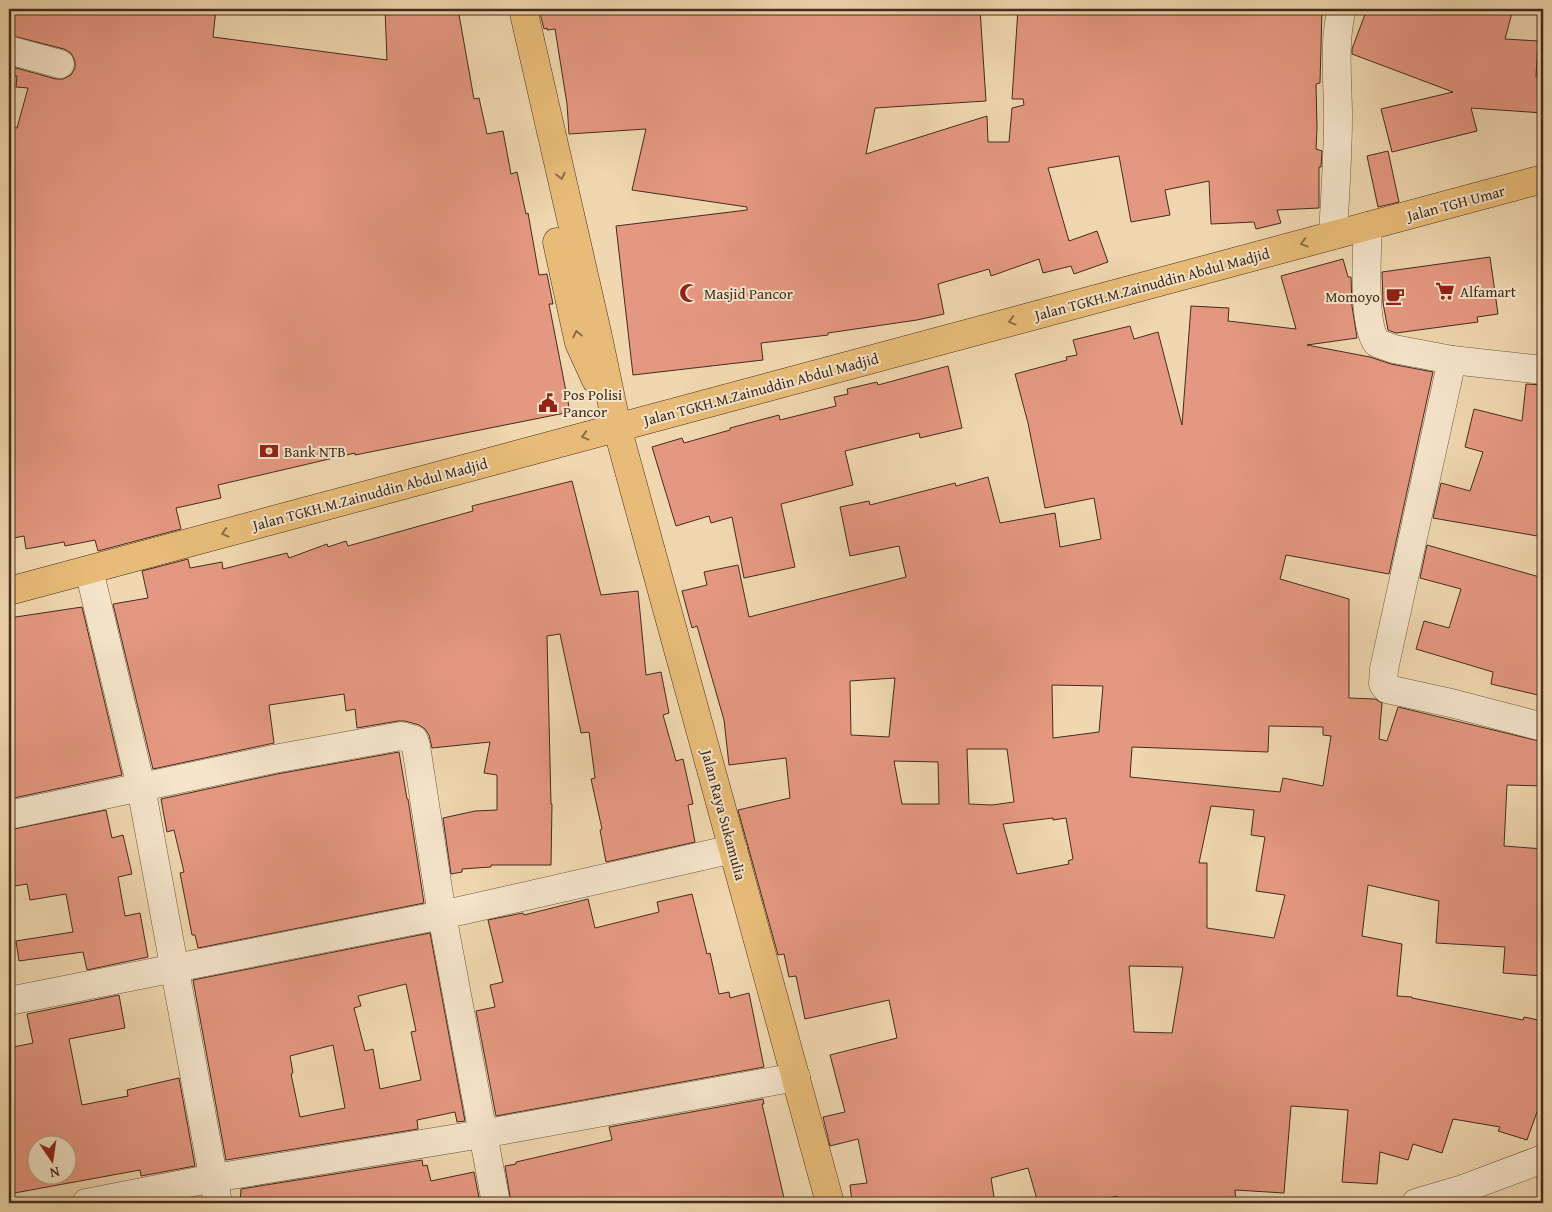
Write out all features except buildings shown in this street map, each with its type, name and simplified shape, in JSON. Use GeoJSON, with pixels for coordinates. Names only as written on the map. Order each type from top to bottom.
{"type":"FeatureCollection","features":[{"type":"Feature","properties":{"kind":"main road"},"geometry":{"type":"LineString","coordinates":[[508,9],[579,343],[617,427]]}},
{"type":"Feature","properties":{"kind":"main road"},"geometry":{"type":"LineString","coordinates":[[523,9],[617,427]]}},
{"type":"Feature","properties":{"kind":"main road","name":"Jalan TGH Umar"},"geometry":{"type":"LineString","coordinates":[[1368,226],[1543,179]]}},
{"type":"Feature","properties":{"kind":"main road","name":"Jalan TGKH.M.Zainuddin Abdul Madjid"},"geometry":{"type":"LineString","coordinates":[[9,591],[1368,226]]}},
{"type":"Feature","properties":{"kind":"main road","name":"Jalan Raya Sukamulia"},"geometry":{"type":"LineString","coordinates":[[617,427],[830,1203]]}},
{"type":"Feature","properties":{"kind":"street"},"geometry":{"type":"LineString","coordinates":[[1333,235],[1338,142],[1339,19],[1342,9]]}},
{"type":"Feature","properties":{"kind":"street"},"geometry":{"type":"LineString","coordinates":[[9,50],[60,64]]}},
{"type":"Feature","properties":{"kind":"street"},"geometry":{"type":"LineString","coordinates":[[1368,226],[1367,276],[1369,320],[1376,343],[1452,360],[1543,370]]}},
{"type":"Feature","properties":{"kind":"street"},"geometry":{"type":"LineString","coordinates":[[1452,360],[1384,669],[1383,684],[1387,689],[1451,703],[1543,727]]}},
{"type":"Feature","properties":{"kind":"street"},"geometry":{"type":"LineString","coordinates":[[89,570],[141,787],[216,1190]]}},
{"type":"Feature","properties":{"kind":"street"},"geometry":{"type":"LineString","coordinates":[[9,815],[274,759],[401,736],[414,740],[442,915],[496,1203]]}},
{"type":"Feature","properties":{"kind":"street"},"geometry":{"type":"LineString","coordinates":[[9,1001],[442,915],[733,849]]}},
{"type":"Feature","properties":{"kind":"street"},"geometry":{"type":"LineString","coordinates":[[86,1203],[216,1190],[482,1134],[796,1077]]}},
{"type":"Feature","properties":{"kind":"street"},"geometry":{"type":"LineString","coordinates":[[1416,1203],[1460,1190],[1543,1159]]}},
{"type":"Feature","properties":{"kind":"place","name":"Alfamart"},"geometry":{"type":"Point","coordinates":[1445,291]}},
{"type":"Feature","properties":{"kind":"place","name":"Masjid Pancor"},"geometry":{"type":"Point","coordinates":[689,293]}},
{"type":"Feature","properties":{"kind":"place","name":"Momoyo"},"geometry":{"type":"Point","coordinates":[1395,296]}},
{"type":"Feature","properties":{"kind":"place","name":"Pos Polisi Pancor"},"geometry":{"type":"Point","coordinates":[548,403]}},
{"type":"Feature","properties":{"kind":"place","name":"Bank NTB"},"geometry":{"type":"Point","coordinates":[269,451]}}]}
